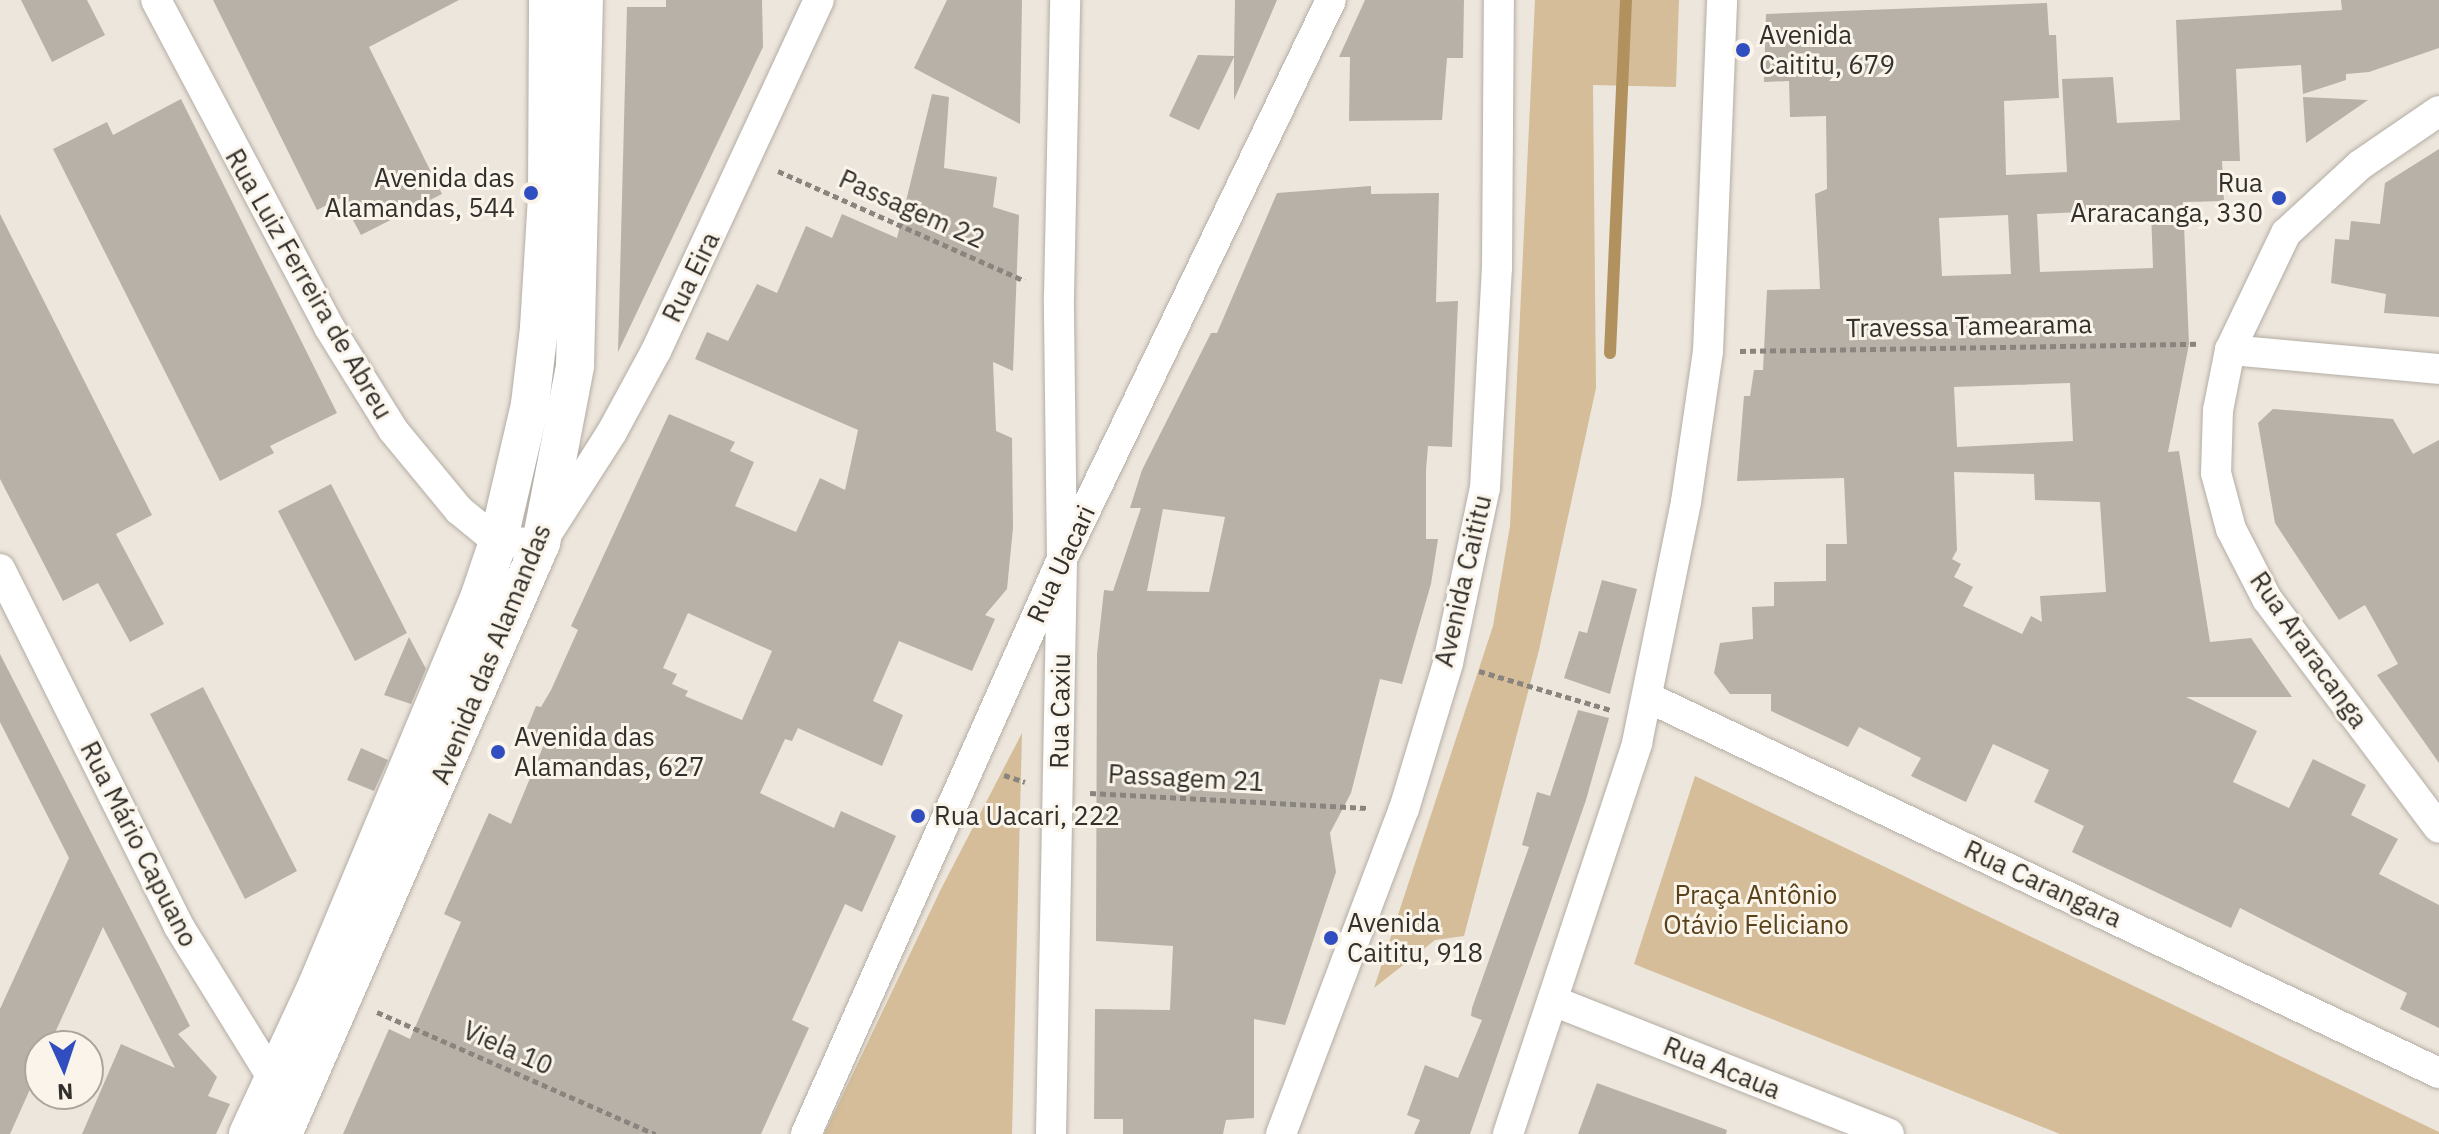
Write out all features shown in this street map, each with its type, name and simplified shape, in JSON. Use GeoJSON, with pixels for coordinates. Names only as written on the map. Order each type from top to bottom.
{"type":"FeatureCollection","features":[{"type":"Feature","properties":{"kind":"street","name":"Rua Luiz Ferreira de Abreu"},"geometry":{"type":"LineString","coordinates":[[156,0],[329,327],[393,430],[459,510],[498,542]]}},
{"type":"Feature","properties":{"kind":"street","name":"Avenida das Alamandas"},"geometry":{"type":"LineString","coordinates":[[283,1109],[498,542],[530,404],[539,328],[547,198],[548,0]]}},
{"type":"Feature","properties":{"kind":"street","name":"Avenida das Alamandas"},"geometry":{"type":"LineString","coordinates":[[248,1134],[283,1109],[345,998],[541,543],[575,366],[584,0]]}},
{"type":"Feature","properties":{"kind":"street","name":"Rua Eira"},"geometry":{"type":"LineString","coordinates":[[541,543],[619,419],[750,158],[819,0]]}},
{"type":"Feature","properties":{"kind":"street","name":"Rua Caxiu"},"geometry":{"type":"LineString","coordinates":[[1051,1134],[1062,559],[1059,296],[1065,0]]}},
{"type":"Feature","properties":{"kind":"street","name":"Rua Uacari"},"geometry":{"type":"LineString","coordinates":[[806,1134],[1062,559],[1331,0]]}},
{"type":"Feature","properties":{"kind":"street","name":"Avenida Caititu"},"geometry":{"type":"LineString","coordinates":[[1281,1134],[1404,809],[1448,663],[1485,488],[1497,269],[1499,0]]}},
{"type":"Feature","properties":{"kind":"street"},"geometry":{"type":"LineString","coordinates":[[1508,1134],[1556,1002],[1645,709],[1686,502],[1708,352],[1722,0]]}},
{"type":"Feature","properties":{"kind":"street","name":"Rua Araracanga"},"geometry":{"type":"LineString","coordinates":[[2439,111],[2360,165],[2286,233],[2230,350],[2218,410],[2216,473],[2231,529],[2267,599],[2439,828]]}},
{"type":"Feature","properties":{"kind":"street"},"geometry":{"type":"LineString","coordinates":[[2230,350],[2439,369]]}},
{"type":"Feature","properties":{"kind":"street"},"geometry":{"type":"LineString","coordinates":[[498,542],[541,543]]}},
{"type":"Feature","properties":{"kind":"street","name":"Rua Mário Capuano"},"geometry":{"type":"LineString","coordinates":[[0,569],[178,925],[283,1109]]}},
{"type":"Feature","properties":{"kind":"street","name":"Rua Carangara"},"geometry":{"type":"LineString","coordinates":[[1645,709],[2439,1073]]}},
{"type":"Feature","properties":{"kind":"street","name":"Rua Acaua"},"geometry":{"type":"LineString","coordinates":[[1556,1002],[1889,1134]]}},
{"type":"Feature","properties":{"kind":"path","name":"Passagem 22"},"geometry":{"type":"LineString","coordinates":[[750,158],[1059,296]]}},
{"type":"Feature","properties":{"kind":"path","name":"Travessa Tamearama"},"geometry":{"type":"LineString","coordinates":[[1708,352],[2178,341],[2230,350]]}},
{"type":"Feature","properties":{"kind":"path"},"geometry":{"type":"LineString","coordinates":[[1472,669],[1546,690],[1645,709]]}},
{"type":"Feature","properties":{"kind":"path","name":"Passagem 21"},"geometry":{"type":"LineString","coordinates":[[970,765],[1059,792],[1404,809]]}},
{"type":"Feature","properties":{"kind":"path","name":"Viela 10"},"geometry":{"type":"LineString","coordinates":[[345,998],[655,1134]]}},
{"type":"Feature","properties":{"kind":"green space"},"geometry":{"type":"Polygon","coordinates":[[[1535,0],[1679,0],[1676,87],[1593,85],[1596,388],[1539,650],[1464,936],[1435,940],[1374,988],[1493,626],[1510,526],[1535,0]]]}},
{"type":"Feature","properties":{"kind":"green space"},"geometry":{"type":"Polygon","coordinates":[[[1022,733],[1012,1134],[824,1134],[941,889],[1022,733]]]}},
{"type":"Feature","properties":{"kind":"green space","name":"Praça Antônio Otávio Feliciano"},"geometry":{"type":"Polygon","coordinates":[[[1695,776],[2439,1134],[2060,1134],[1634,964],[1695,776]]]}},
{"type":"Feature","properties":{"kind":"building"},"geometry":{"type":"Polygon","coordinates":[[[21,0],[87,0],[105,35],[52,62],[21,0]]]}},
{"type":"Feature","properties":{"kind":"building"},"geometry":{"type":"Polygon","coordinates":[[[213,0],[459,0],[369,47],[442,194],[361,235],[341,198],[317,210],[213,0]]]}},
{"type":"Feature","properties":{"kind":"building"},"geometry":{"type":"Polygon","coordinates":[[[666,0],[762,0],[763,47],[618,352],[627,7],[666,7],[666,0]]]}},
{"type":"Feature","properties":{"kind":"building"},"geometry":{"type":"Polygon","coordinates":[[[947,0],[1022,0],[1020,124],[914,68],[947,0]]]}},
{"type":"Feature","properties":{"kind":"building"},"geometry":{"type":"Polygon","coordinates":[[[1235,0],[1277,0],[1234,100],[1234,57],[1199,130],[1169,116],[1198,55],[1234,56],[1235,0]]]}},
{"type":"Feature","properties":{"kind":"building"},"geometry":{"type":"Polygon","coordinates":[[[1365,0],[1464,0],[1463,58],[1447,58],[1442,120],[1349,121],[1350,57],[1339,57],[1365,0]]]}},
{"type":"Feature","properties":{"kind":"building"},"geometry":{"type":"Polygon","coordinates":[[[2341,0],[2439,0],[2439,48],[2369,72],[2346,74],[2346,80],[2303,94],[2301,65],[2236,69],[2240,161],[2222,161],[2224,201],[2183,202],[2189,344],[2168,452],[2179,451],[2210,642],[2251,638],[2292,697],[2186,697],[2257,731],[2233,782],[2289,808],[2313,759],[2366,785],[2351,815],[2398,839],[2379,874],[2439,905],[2439,1028],[2400,1009],[2407,993],[2240,908],[2231,928],[2072,852],[2084,826],[2034,802],[2049,770],[1993,744],[1966,802],[1911,776],[1921,758],[1859,727],[1848,747],[1771,711],[1771,694],[1730,694],[1714,673],[1720,643],[1753,639],[1752,607],[1774,606],[1774,582],[1826,581],[1826,544],[1847,544],[1844,478],[1737,481],[1744,396],[1750,396],[1754,370],[1763,370],[1767,290],[1820,289],[1815,194],[1827,189],[1826,116],[1790,117],[1789,81],[1764,82],[1766,14],[2047,3],[2049,35],[2056,35],[2059,98],[2004,101],[2006,175],[2067,172],[2062,79],[2113,77],[2117,123],[2180,120],[2176,20],[2342,10],[2341,0]],[[2151,209],[2037,214],[2040,272],[2153,268],[2151,209]],[[2008,215],[1939,218],[1942,276],[2011,274],[2008,215]],[[2070,383],[1954,387],[1957,447],[2073,441],[2070,383]],[[1954,472],[1957,550],[1952,559],[1961,564],[1954,577],[1973,587],[1963,606],[2022,634],[2031,616],[2042,622],[2040,596],[2106,592],[2100,502],[2035,500],[2034,474],[1954,472]]]}},
{"type":"Feature","properties":{"kind":"building"},"geometry":{"type":"Polygon","coordinates":[[[932,94],[949,97],[944,168],[997,177],[993,207],[1019,215],[1013,371],[993,362],[996,431],[1012,438],[1013,528],[1007,589],[985,615],[995,619],[972,671],[899,641],[873,701],[903,715],[882,766],[798,728],[792,741],[785,739],[760,793],[834,828],[841,811],[896,836],[862,912],[845,904],[792,1020],[809,1028],[761,1134],[343,1134],[389,1029],[410,1039],[461,922],[444,914],[489,813],[511,824],[545,742],[525,733],[536,706],[541,707],[551,690],[578,630],[571,626],[669,414],[735,442],[730,451],[754,462],[735,506],[796,532],[820,478],[845,490],[858,430],[695,359],[707,332],[728,341],[757,284],[777,293],[806,226],[832,238],[842,214],[897,238],[932,94]],[[688,613],[663,668],[677,674],[672,684],[688,691],[685,696],[742,720],[772,651],[688,613]]]}},
{"type":"Feature","properties":{"kind":"building"},"geometry":{"type":"Polygon","coordinates":[[[2303,97],[2368,100],[2306,143],[2303,97]]]}},
{"type":"Feature","properties":{"kind":"building"},"geometry":{"type":"Polygon","coordinates":[[[181,99],[337,413],[270,446],[274,453],[220,481],[53,149],[107,122],[113,135],[181,99]]]}},
{"type":"Feature","properties":{"kind":"building"},"geometry":{"type":"Polygon","coordinates":[[[2439,149],[2439,317],[2384,313],[2386,294],[2331,283],[2335,239],[2349,240],[2351,221],[2380,224],[2385,183],[2439,149]]]}},
{"type":"Feature","properties":{"kind":"building"},"geometry":{"type":"Polygon","coordinates":[[[1371,186],[1371,194],[1439,193],[1436,302],[1458,301],[1452,447],[1428,446],[1426,539],[1438,539],[1431,584],[1402,684],[1380,679],[1351,793],[1330,833],[1336,872],[1285,1025],[1254,1019],[1254,1118],[1226,1120],[1223,1134],[1123,1134],[1123,1119],[1094,1119],[1095,1009],[1170,1010],[1173,946],[1096,941],[1097,654],[1104,590],[1113,591],[1141,508],[1130,508],[1142,470],[1211,333],[1217,333],[1277,193],[1371,186]],[[1163,509],[1147,591],[1209,592],[1225,517],[1163,509]]]}},
{"type":"Feature","properties":{"kind":"building"},"geometry":{"type":"Polygon","coordinates":[[[0,214],[152,515],[116,534],[164,624],[130,642],[98,583],[63,601],[0,479],[0,214]]]}},
{"type":"Feature","properties":{"kind":"building"},"geometry":{"type":"Polygon","coordinates":[[[2273,409],[2393,419],[2413,454],[2439,440],[2439,763],[2377,675],[2398,664],[2365,605],[2339,620],[2275,523],[2258,423],[2273,409]]]}},
{"type":"Feature","properties":{"kind":"building"},"geometry":{"type":"Polygon","coordinates":[[[331,484],[407,633],[355,661],[278,511],[331,484]]]}},
{"type":"Feature","properties":{"kind":"building"},"geometry":{"type":"Polygon","coordinates":[[[1602,580],[1637,589],[1610,694],[1564,678],[1579,631],[1587,633],[1602,580]]]}},
{"type":"Feature","properties":{"kind":"building"},"geometry":{"type":"Polygon","coordinates":[[[409,637],[426,669],[411,704],[384,695],[409,637]]]}},
{"type":"Feature","properties":{"kind":"building"},"geometry":{"type":"Polygon","coordinates":[[[0,654],[190,1026],[178,1034],[217,1077],[208,1096],[230,1104],[216,1134],[82,1134],[92,1110],[104,1110],[104,1083],[121,1044],[175,1068],[103,927],[56,1030],[24,1030],[24,1103],[10,1134],[0,1134],[0,1009],[69,858],[0,722],[0,654]]]}},
{"type":"Feature","properties":{"kind":"building"},"geometry":{"type":"Polygon","coordinates":[[[203,687],[297,871],[245,899],[150,714],[203,687]]]}},
{"type":"Feature","properties":{"kind":"building"},"geometry":{"type":"Polygon","coordinates":[[[1578,710],[1609,718],[1586,800],[1470,1134],[1414,1134],[1420,1120],[1407,1115],[1425,1065],[1458,1078],[1482,1020],[1471,1016],[1472,1008],[1529,847],[1522,845],[1537,792],[1550,796],[1578,710]]]}},
{"type":"Feature","properties":{"kind":"building"},"geometry":{"type":"Polygon","coordinates":[[[361,748],[388,760],[374,791],[347,780],[361,748]]]}},
{"type":"Feature","properties":{"kind":"building"},"geometry":{"type":"Polygon","coordinates":[[[1597,1083],[1727,1130],[1726,1134],[1578,1134],[1597,1083]]]}},
{"type":"Feature","properties":{"kind":"waterway"},"geometry":{"type":"LineString","coordinates":[[1610,353],[1626,0]]}},
{"type":"Feature","properties":{"kind":"place","name":"Avenida Caititu, 679"},"geometry":{"type":"Point","coordinates":[1743,50]}},
{"type":"Feature","properties":{"kind":"place","name":"Avenida das Alamandas, 544"},"geometry":{"type":"Point","coordinates":[531,193]}},
{"type":"Feature","properties":{"kind":"place","name":"Rua Araracanga, 330"},"geometry":{"type":"Point","coordinates":[2279,198]}},
{"type":"Feature","properties":{"kind":"place","name":"Avenida das Alamandas, 627"},"geometry":{"type":"Point","coordinates":[498,752]}},
{"type":"Feature","properties":{"kind":"place","name":"Rua Uacari, 222"},"geometry":{"type":"Point","coordinates":[918,816]}},
{"type":"Feature","properties":{"kind":"place","name":"Avenida Caititu, 918"},"geometry":{"type":"Point","coordinates":[1331,938]}}]}
